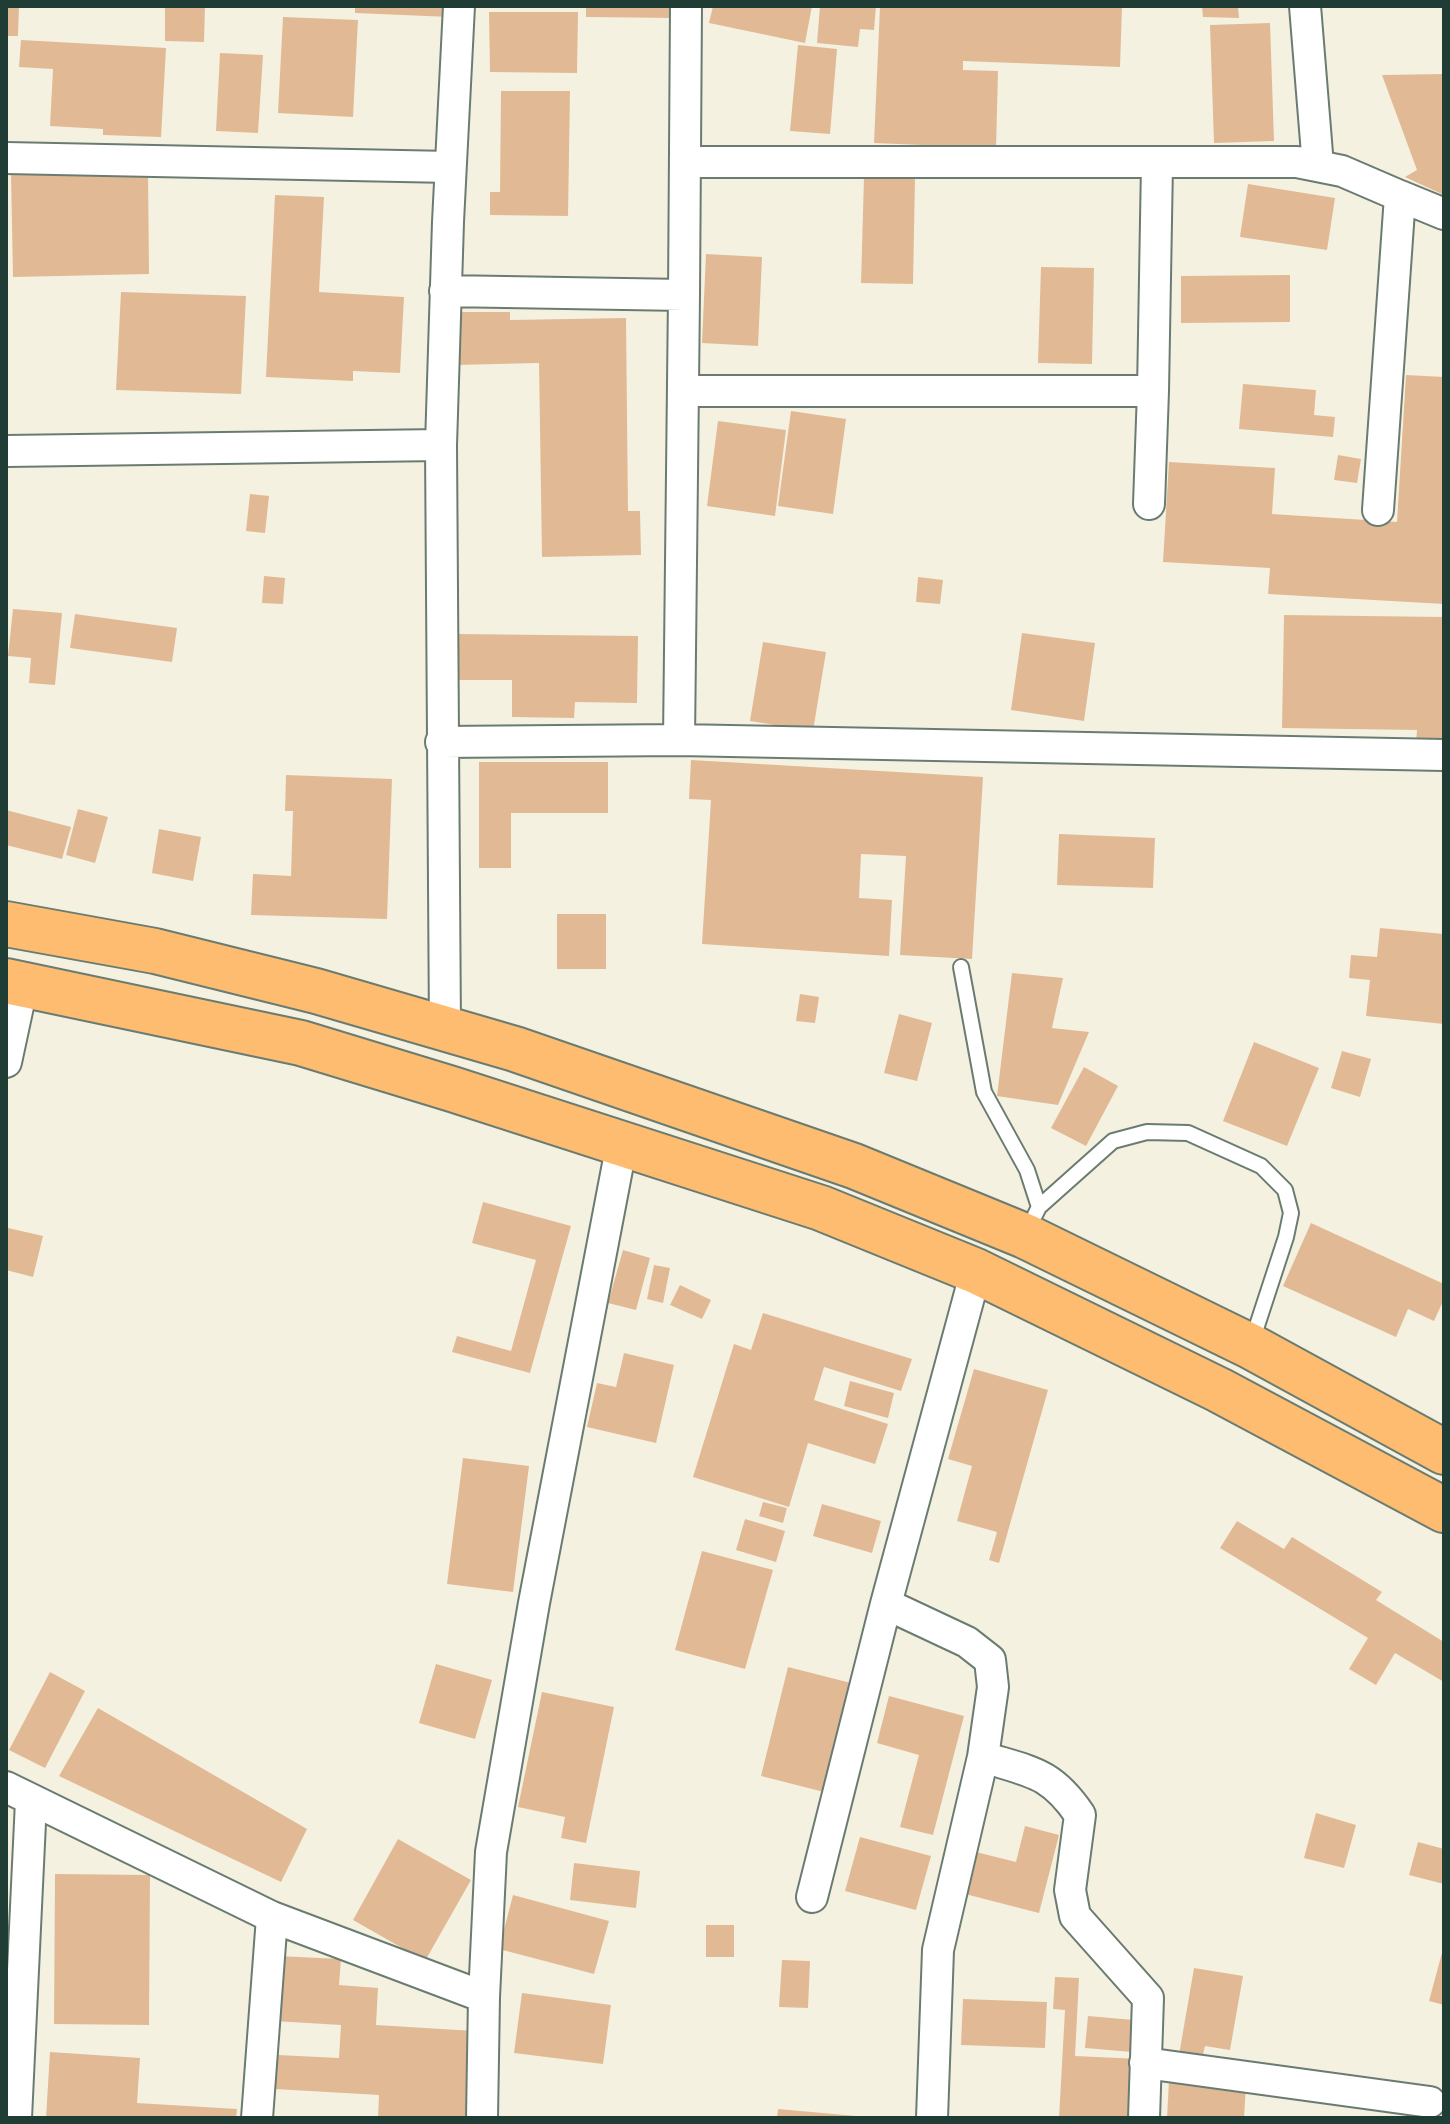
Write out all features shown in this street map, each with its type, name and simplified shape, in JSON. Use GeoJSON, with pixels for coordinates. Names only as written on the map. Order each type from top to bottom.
{"type":"FeatureCollection","features":[{"type":"Feature","properties":{"kind":"highway"},"geometry":{"type":"LineString","coordinates":[[6,924],[155,951],[316,991],[530,1054],[854,1166],[1032,1222],[1444,1452]]}},
{"type":"Feature","properties":{"kind":"highway"},"geometry":{"type":"LineString","coordinates":[[14,982],[301,1043],[821,1208],[976,1271],[1219,1390],[1444,1510]]}},
{"type":"Feature","properties":{"kind":"street"},"geometry":{"type":"LineString","coordinates":[[445,1029],[441,445],[459,6]]}},
{"type":"Feature","properties":{"kind":"street"},"geometry":{"type":"LineString","coordinates":[[679,740],[686,6]]}},
{"type":"Feature","properties":{"kind":"street"},"geometry":{"type":"LineString","coordinates":[[1305,6],[1318,166]]}},
{"type":"Feature","properties":{"kind":"street"},"geometry":{"type":"LineString","coordinates":[[6,158],[450,167]]}},
{"type":"Feature","properties":{"kind":"street"},"geometry":{"type":"LineString","coordinates":[[685,162],[1297,162],[1342,171],[1444,214]]}},
{"type":"Feature","properties":{"kind":"street"},"geometry":{"type":"LineString","coordinates":[[1149,504],[1157,164]]}},
{"type":"Feature","properties":{"kind":"street"},"geometry":{"type":"LineString","coordinates":[[1378,510],[1400,196]]}},
{"type":"Feature","properties":{"kind":"street"},"geometry":{"type":"LineString","coordinates":[[445,291],[684,295]]}},
{"type":"Feature","properties":{"kind":"street"},"geometry":{"type":"LineString","coordinates":[[683,391],[1153,391]]}},
{"type":"Feature","properties":{"kind":"street"},"geometry":{"type":"LineString","coordinates":[[6,451],[441,445]]}},
{"type":"Feature","properties":{"kind":"street"},"geometry":{"type":"LineString","coordinates":[[441,742],[679,740],[1444,755]]}},
{"type":"Feature","properties":{"kind":"street"},"geometry":{"type":"LineString","coordinates":[[6,1062],[14,982]]}},
{"type":"Feature","properties":{"kind":"street"},"geometry":{"type":"LineString","coordinates":[[482,2118],[491,1852],[534,1603],[622,1143]]}},
{"type":"Feature","properties":{"kind":"street"},"geometry":{"type":"LineString","coordinates":[[812,1897],[886,1604],[976,1271]]}},
{"type":"Feature","properties":{"kind":"street"},"geometry":{"type":"LineString","coordinates":[[886,1604],[967,1642],[990,1660],[993,1687],[983,1757],[938,1950],[932,2118]]}},
{"type":"Feature","properties":{"kind":"street"},"geometry":{"type":"LineString","coordinates":[[983,1757],[1039,1774],[1064,1791],[1080,1815],[1070,1890],[1075,1916],[1148,1998],[1144,2118]]}},
{"type":"Feature","properties":{"kind":"street"},"geometry":{"type":"LineString","coordinates":[[16,2118],[18,1794],[272,1917],[484,1997]]}},
{"type":"Feature","properties":{"kind":"street"},"geometry":{"type":"LineString","coordinates":[[257,2118],[272,1917]]}},
{"type":"Feature","properties":{"kind":"street"},"geometry":{"type":"LineString","coordinates":[[1145,2063],[1430,2102]]}},
{"type":"Feature","properties":{"kind":"lane"},"geometry":{"type":"LineString","coordinates":[[961,967],[984,1092],[1027,1170],[1032,1222]]}},
{"type":"Feature","properties":{"kind":"lane"},"geometry":{"type":"LineString","coordinates":[[1032,1222],[1113,1141],[1147,1132],[1188,1133],[1261,1166],[1285,1190],[1291,1213],[1250,1346]]}},
{"type":"Feature","properties":{"kind":"building"},"geometry":{"type":"Polygon","coordinates":[[[6,6],[19,6],[18,36],[6,36],[6,6]]]}},
{"type":"Feature","properties":{"kind":"building"},"geometry":{"type":"Polygon","coordinates":[[[165,6],[205,6],[204,42],[165,41],[165,6]]]}},
{"type":"Feature","properties":{"kind":"building"},"geometry":{"type":"Polygon","coordinates":[[[355,6],[451,6],[450,17],[355,13],[355,6]]]}},
{"type":"Feature","properties":{"kind":"building"},"geometry":{"type":"Polygon","coordinates":[[[586,6],[676,6],[676,18],[586,17],[586,6]]]}},
{"type":"Feature","properties":{"kind":"building"},"geometry":{"type":"Polygon","coordinates":[[[713,6],[812,6],[805,43],[709,23],[713,6]]]}},
{"type":"Feature","properties":{"kind":"building"},"geometry":{"type":"Polygon","coordinates":[[[820,6],[876,6],[874,30],[860,29],[858,47],[817,43],[820,6]]]}},
{"type":"Feature","properties":{"kind":"building"},"geometry":{"type":"Polygon","coordinates":[[[880,6],[1122,6],[1120,67],[963,61],[963,70],[998,71],[996,148],[874,143],[880,6]]]}},
{"type":"Feature","properties":{"kind":"building"},"geometry":{"type":"Polygon","coordinates":[[[1202,6],[1238,6],[1239,18],[1203,17],[1202,6]]]}},
{"type":"Feature","properties":{"kind":"building"},"geometry":{"type":"Polygon","coordinates":[[[489,12],[578,12],[577,73],[490,72],[489,12]]]}},
{"type":"Feature","properties":{"kind":"building"},"geometry":{"type":"Polygon","coordinates":[[[283,17],[358,20],[353,117],[278,113],[283,17]]]}},
{"type":"Feature","properties":{"kind":"building"},"geometry":{"type":"Polygon","coordinates":[[[1270,23],[1274,141],[1214,143],[1210,25],[1270,23]]]}},
{"type":"Feature","properties":{"kind":"building"},"geometry":{"type":"Polygon","coordinates":[[[21,40],[166,48],[161,137],[103,135],[103,129],[50,126],[53,69],[19,67],[21,40]]]}},
{"type":"Feature","properties":{"kind":"building"},"geometry":{"type":"Polygon","coordinates":[[[798,45],[837,49],[830,134],[790,131],[798,45]]]}},
{"type":"Feature","properties":{"kind":"building"},"geometry":{"type":"Polygon","coordinates":[[[220,53],[263,55],[258,133],[216,131],[220,53]]]}},
{"type":"Feature","properties":{"kind":"building"},"geometry":{"type":"Polygon","coordinates":[[[1444,74],[1444,195],[1405,177],[1417,170],[1382,75],[1444,74]]]}},
{"type":"Feature","properties":{"kind":"building"},"geometry":{"type":"Polygon","coordinates":[[[501,91],[570,91],[568,216],[490,215],[490,192],[500,192],[501,91]]]}},
{"type":"Feature","properties":{"kind":"building"},"geometry":{"type":"Polygon","coordinates":[[[148,171],[149,274],[13,277],[11,174],[148,171]]]}},
{"type":"Feature","properties":{"kind":"building"},"geometry":{"type":"Polygon","coordinates":[[[864,177],[915,178],[913,284],[861,283],[864,177]]]}},
{"type":"Feature","properties":{"kind":"building"},"geometry":{"type":"Polygon","coordinates":[[[1248,184],[1335,198],[1327,250],[1240,237],[1248,184]]]}},
{"type":"Feature","properties":{"kind":"building"},"geometry":{"type":"Polygon","coordinates":[[[275,195],[324,197],[319,292],[404,297],[400,373],[353,371],[353,381],[266,377],[275,195]]]}},
{"type":"Feature","properties":{"kind":"building"},"geometry":{"type":"Polygon","coordinates":[[[706,254],[762,257],[758,346],[702,343],[706,254]]]}},
{"type":"Feature","properties":{"kind":"building"},"geometry":{"type":"Polygon","coordinates":[[[1041,267],[1094,268],[1092,364],[1038,363],[1041,267]]]}},
{"type":"Feature","properties":{"kind":"building"},"geometry":{"type":"Polygon","coordinates":[[[1290,275],[1290,322],[1181,323],[1181,276],[1290,275]]]}},
{"type":"Feature","properties":{"kind":"building"},"geometry":{"type":"Polygon","coordinates":[[[121,292],[246,296],[241,394],[116,390],[121,292]]]}},
{"type":"Feature","properties":{"kind":"building"},"geometry":{"type":"Polygon","coordinates":[[[455,312],[510,312],[510,320],[626,318],[628,511],[640,511],[641,555],[542,557],[539,363],[456,365],[455,312]]]}},
{"type":"Feature","properties":{"kind":"building"},"geometry":{"type":"Polygon","coordinates":[[[1406,375],[1444,377],[1444,604],[1268,594],[1270,568],[1163,562],[1169,462],[1275,468],[1272,514],[1397,522],[1406,375]]]}},
{"type":"Feature","properties":{"kind":"building"},"geometry":{"type":"Polygon","coordinates":[[[1243,384],[1316,390],[1314,415],[1335,417],[1333,437],[1239,429],[1243,384]]]}},
{"type":"Feature","properties":{"kind":"building"},"geometry":{"type":"Polygon","coordinates":[[[791,411],[846,419],[833,514],[778,506],[791,411]]]}},
{"type":"Feature","properties":{"kind":"building"},"geometry":{"type":"Polygon","coordinates":[[[718,421],[786,430],[775,516],[707,506],[718,421]]]}},
{"type":"Feature","properties":{"kind":"building"},"geometry":{"type":"Polygon","coordinates":[[[1338,455],[1361,459],[1357,483],[1334,480],[1338,455]]]}},
{"type":"Feature","properties":{"kind":"building"},"geometry":{"type":"Polygon","coordinates":[[[250,494],[269,496],[265,533],[246,531],[250,494]]]}},
{"type":"Feature","properties":{"kind":"building"},"geometry":{"type":"Polygon","coordinates":[[[264,576],[285,578],[283,604],[262,603],[264,576]]]}},
{"type":"Feature","properties":{"kind":"building"},"geometry":{"type":"Polygon","coordinates":[[[918,577],[943,580],[940,604],[916,602],[918,577]]]}},
{"type":"Feature","properties":{"kind":"building"},"geometry":{"type":"Polygon","coordinates":[[[13,609],[62,613],[55,685],[29,683],[31,658],[8,656],[13,609]]]}},
{"type":"Feature","properties":{"kind":"building"},"geometry":{"type":"Polygon","coordinates":[[[75,614],[177,628],[172,662],[70,648],[75,614]]]}},
{"type":"Feature","properties":{"kind":"building"},"geometry":{"type":"Polygon","coordinates":[[[1284,615],[1444,617],[1444,744],[1416,744],[1417,730],[1282,728],[1284,615]]]}},
{"type":"Feature","properties":{"kind":"building"},"geometry":{"type":"Polygon","coordinates":[[[1022,633],[1095,643],[1084,721],[1011,710],[1022,633]]]}},
{"type":"Feature","properties":{"kind":"building"},"geometry":{"type":"Polygon","coordinates":[[[457,634],[638,636],[637,703],[575,702],[574,718],[512,717],[512,680],[456,680],[457,634]]]}},
{"type":"Feature","properties":{"kind":"building"},"geometry":{"type":"Polygon","coordinates":[[[763,642],[826,652],[813,731],[750,721],[763,642]]]}},
{"type":"Feature","properties":{"kind":"building"},"geometry":{"type":"Polygon","coordinates":[[[691,760],[983,777],[972,959],[900,955],[906,856],[861,854],[859,898],[892,900],[889,956],[702,944],[711,800],[689,799],[691,760]]]}},
{"type":"Feature","properties":{"kind":"building"},"geometry":{"type":"Polygon","coordinates":[[[479,762],[608,762],[608,813],[511,813],[511,868],[479,868],[479,762]]]}},
{"type":"Feature","properties":{"kind":"building"},"geometry":{"type":"Polygon","coordinates":[[[286,775],[392,779],[387,919],[251,915],[253,874],[291,876],[293,811],[285,811],[286,775]]]}},
{"type":"Feature","properties":{"kind":"building"},"geometry":{"type":"Polygon","coordinates":[[[78,809],[108,817],[95,863],[66,855],[78,809]]]}},
{"type":"Feature","properties":{"kind":"building"},"geometry":{"type":"Polygon","coordinates":[[[6,810],[71,827],[62,859],[6,845],[6,810]]]}},
{"type":"Feature","properties":{"kind":"building"},"geometry":{"type":"Polygon","coordinates":[[[159,829],[201,837],[193,881],[152,873],[159,829]]]}},
{"type":"Feature","properties":{"kind":"building"},"geometry":{"type":"Polygon","coordinates":[[[1059,834],[1155,838],[1153,888],[1057,885],[1059,834]]]}},
{"type":"Feature","properties":{"kind":"building"},"geometry":{"type":"Polygon","coordinates":[[[557,914],[606,914],[606,969],[557,969],[557,914]]]}},
{"type":"Feature","properties":{"kind":"building"},"geometry":{"type":"Polygon","coordinates":[[[1380,928],[1444,934],[1444,1024],[1366,1016],[1370,980],[1349,978],[1351,955],[1377,957],[1380,928]]]}},
{"type":"Feature","properties":{"kind":"building"},"geometry":{"type":"Polygon","coordinates":[[[1012,973],[1063,978],[1052,1028],[1089,1032],[1058,1105],[997,1096],[1012,973]]]}},
{"type":"Feature","properties":{"kind":"building"},"geometry":{"type":"Polygon","coordinates":[[[800,994],[819,997],[815,1023],[796,1021],[800,994]]]}},
{"type":"Feature","properties":{"kind":"building"},"geometry":{"type":"Polygon","coordinates":[[[899,1014],[932,1023],[917,1081],[884,1073],[899,1014]]]}},
{"type":"Feature","properties":{"kind":"building"},"geometry":{"type":"Polygon","coordinates":[[[1254,1042],[1319,1068],[1287,1146],[1223,1121],[1254,1042]]]}},
{"type":"Feature","properties":{"kind":"building"},"geometry":{"type":"Polygon","coordinates":[[[1342,1051],[1371,1059],[1360,1097],[1331,1088],[1342,1051]]]}},
{"type":"Feature","properties":{"kind":"building"},"geometry":{"type":"Polygon","coordinates":[[[1084,1067],[1118,1086],[1086,1146],[1051,1128],[1084,1067]]]}},
{"type":"Feature","properties":{"kind":"building"},"geometry":{"type":"Polygon","coordinates":[[[483,1202],[571,1226],[530,1373],[452,1352],[457,1336],[511,1351],[536,1260],[472,1243],[483,1202]]]}},
{"type":"Feature","properties":{"kind":"building"},"geometry":{"type":"Polygon","coordinates":[[[1311,1223],[1444,1284],[1444,1299],[1434,1321],[1408,1309],[1396,1337],[1283,1286],[1311,1223]]]}},
{"type":"Feature","properties":{"kind":"building"},"geometry":{"type":"Polygon","coordinates":[[[8,1228],[43,1236],[33,1277],[6,1270],[8,1228]]]}},
{"type":"Feature","properties":{"kind":"building"},"geometry":{"type":"Polygon","coordinates":[[[623,1250],[650,1258],[636,1310],[608,1303],[623,1250]]]}},
{"type":"Feature","properties":{"kind":"building"},"geometry":{"type":"Polygon","coordinates":[[[654,1265],[670,1268],[663,1303],[647,1299],[654,1265]]]}},
{"type":"Feature","properties":{"kind":"building"},"geometry":{"type":"Polygon","coordinates":[[[680,1285],[711,1300],[702,1319],[670,1305],[680,1285]]]}},
{"type":"Feature","properties":{"kind":"building"},"geometry":{"type":"Polygon","coordinates":[[[763,1313],[912,1359],[901,1391],[824,1367],[814,1400],[888,1424],[875,1464],[808,1443],[789,1507],[693,1477],[734,1344],[751,1350],[763,1313]]]}},
{"type":"Feature","properties":{"kind":"building"},"geometry":{"type":"Polygon","coordinates":[[[624,1353],[674,1365],[656,1443],[587,1427],[597,1383],[616,1387],[624,1353]]]}},
{"type":"Feature","properties":{"kind":"building"},"geometry":{"type":"Polygon","coordinates":[[[974,1369],[1048,1390],[999,1563],[989,1560],[997,1532],[957,1521],[972,1466],[948,1459],[974,1369]]]}},
{"type":"Feature","properties":{"kind":"building"},"geometry":{"type":"Polygon","coordinates":[[[850,1381],[894,1393],[888,1418],[844,1406],[850,1381]]]}},
{"type":"Feature","properties":{"kind":"building"},"geometry":{"type":"Polygon","coordinates":[[[463,1458],[529,1466],[513,1592],[447,1584],[463,1458]]]}},
{"type":"Feature","properties":{"kind":"building"},"geometry":{"type":"Polygon","coordinates":[[[763,1502],[787,1508],[783,1523],[759,1516],[763,1502]]]}},
{"type":"Feature","properties":{"kind":"building"},"geometry":{"type":"Polygon","coordinates":[[[822,1504],[881,1521],[872,1553],[813,1536],[822,1504]]]}},
{"type":"Feature","properties":{"kind":"building"},"geometry":{"type":"Polygon","coordinates":[[[745,1519],[785,1531],[776,1562],[736,1550],[745,1519]]]}},
{"type":"Feature","properties":{"kind":"building"},"geometry":{"type":"Polygon","coordinates":[[[1237,1521],[1284,1549],[1292,1537],[1382,1592],[1376,1600],[1444,1642],[1444,1682],[1395,1653],[1376,1685],[1349,1669],[1368,1638],[1220,1548],[1237,1521]]]}},
{"type":"Feature","properties":{"kind":"building"},"geometry":{"type":"Polygon","coordinates":[[[702,1551],[773,1570],[745,1669],[675,1650],[702,1551]]]}},
{"type":"Feature","properties":{"kind":"building"},"geometry":{"type":"Polygon","coordinates":[[[436,1664],[492,1680],[475,1739],[419,1723],[436,1664]]]}},
{"type":"Feature","properties":{"kind":"building"},"geometry":{"type":"Polygon","coordinates":[[[788,1667],[851,1683],[824,1792],[761,1776],[788,1667]]]}},
{"type":"Feature","properties":{"kind":"building"},"geometry":{"type":"Polygon","coordinates":[[[50,1672],[85,1691],[45,1768],[9,1750],[50,1672]]]}},
{"type":"Feature","properties":{"kind":"building"},"geometry":{"type":"Polygon","coordinates":[[[542,1692],[614,1707],[586,1843],[561,1838],[565,1817],[518,1807],[542,1692]]]}},
{"type":"Feature","properties":{"kind":"building"},"geometry":{"type":"Polygon","coordinates":[[[889,1696],[964,1716],[933,1835],[900,1827],[919,1755],[877,1743],[889,1696]]]}},
{"type":"Feature","properties":{"kind":"building"},"geometry":{"type":"Polygon","coordinates":[[[98,1708],[307,1829],[281,1882],[59,1776],[98,1708]]]}},
{"type":"Feature","properties":{"kind":"building"},"geometry":{"type":"Polygon","coordinates":[[[1316,1813],[1356,1825],[1344,1868],[1304,1858],[1316,1813]]]}},
{"type":"Feature","properties":{"kind":"building"},"geometry":{"type":"Polygon","coordinates":[[[1025,1826],[1059,1835],[1039,1913],[965,1894],[976,1852],[1016,1862],[1025,1826]]]}},
{"type":"Feature","properties":{"kind":"building"},"geometry":{"type":"Polygon","coordinates":[[[860,1837],[931,1856],[916,1910],[845,1891],[860,1837]]]}},
{"type":"Feature","properties":{"kind":"building"},"geometry":{"type":"Polygon","coordinates":[[[398,1839],[471,1880],[425,1961],[353,1920],[398,1839]]]}},
{"type":"Feature","properties":{"kind":"building"},"geometry":{"type":"Polygon","coordinates":[[[1418,1842],[1444,1849],[1444,1884],[1409,1875],[1418,1842]]]}},
{"type":"Feature","properties":{"kind":"building"},"geometry":{"type":"Polygon","coordinates":[[[574,1863],[640,1871],[636,1908],[570,1900],[574,1863]]]}},
{"type":"Feature","properties":{"kind":"building"},"geometry":{"type":"Polygon","coordinates":[[[55,1874],[150,1875],[149,2025],[54,2024],[55,1874]]]}},
{"type":"Feature","properties":{"kind":"building"},"geometry":{"type":"Polygon","coordinates":[[[513,1895],[609,1921],[594,1974],[499,1949],[513,1895]]]}},
{"type":"Feature","properties":{"kind":"building"},"geometry":{"type":"Polygon","coordinates":[[[706,1925],[734,1925],[734,1957],[706,1957],[706,1925]]]}},
{"type":"Feature","properties":{"kind":"building"},"geometry":{"type":"Polygon","coordinates":[[[1444,1949],[1444,2005],[1429,2001],[1444,1949]]]}},
{"type":"Feature","properties":{"kind":"building"},"geometry":{"type":"Polygon","coordinates":[[[278,1956],[341,1959],[339,1985],[378,1988],[376,2025],[475,2031],[469,2118],[378,2118],[379,2095],[275,2089],[278,2055],[339,2058],[341,2025],[274,2021],[278,1956]]]}},
{"type":"Feature","properties":{"kind":"building"},"geometry":{"type":"Polygon","coordinates":[[[782,1960],[810,1961],[808,2008],[779,2007],[782,1960]]]}},
{"type":"Feature","properties":{"kind":"building"},"geometry":{"type":"Polygon","coordinates":[[[1194,1968],[1243,1976],[1230,2050],[1205,2046],[1202,2059],[1179,2055],[1194,1968]]]}},
{"type":"Feature","properties":{"kind":"building"},"geometry":{"type":"Polygon","coordinates":[[[1055,1977],[1079,1978],[1075,2056],[1140,2059],[1136,2118],[1059,2118],[1065,2010],[1053,2009],[1055,1977]]]}},
{"type":"Feature","properties":{"kind":"building"},"geometry":{"type":"Polygon","coordinates":[[[522,1993],[611,2005],[603,2064],[514,2053],[522,1993]]]}},
{"type":"Feature","properties":{"kind":"building"},"geometry":{"type":"Polygon","coordinates":[[[963,1999],[1047,2002],[1045,2048],[961,2045],[963,1999]]]}},
{"type":"Feature","properties":{"kind":"building"},"geometry":{"type":"Polygon","coordinates":[[[1088,2016],[1134,2020],[1132,2052],[1085,2048],[1088,2016]]]}},
{"type":"Feature","properties":{"kind":"building"},"geometry":{"type":"Polygon","coordinates":[[[50,2052],[140,2058],[137,2103],[237,2109],[236,2118],[46,2118],[50,2052]]]}},
{"type":"Feature","properties":{"kind":"building"},"geometry":{"type":"Polygon","coordinates":[[[1169,2081],[1246,2085],[1244,2118],[1167,2118],[1169,2081]]]}},
{"type":"Feature","properties":{"kind":"building"},"geometry":{"type":"Polygon","coordinates":[[[778,2109],[856,2116],[856,2118],[777,2118],[778,2109]]]}}]}
